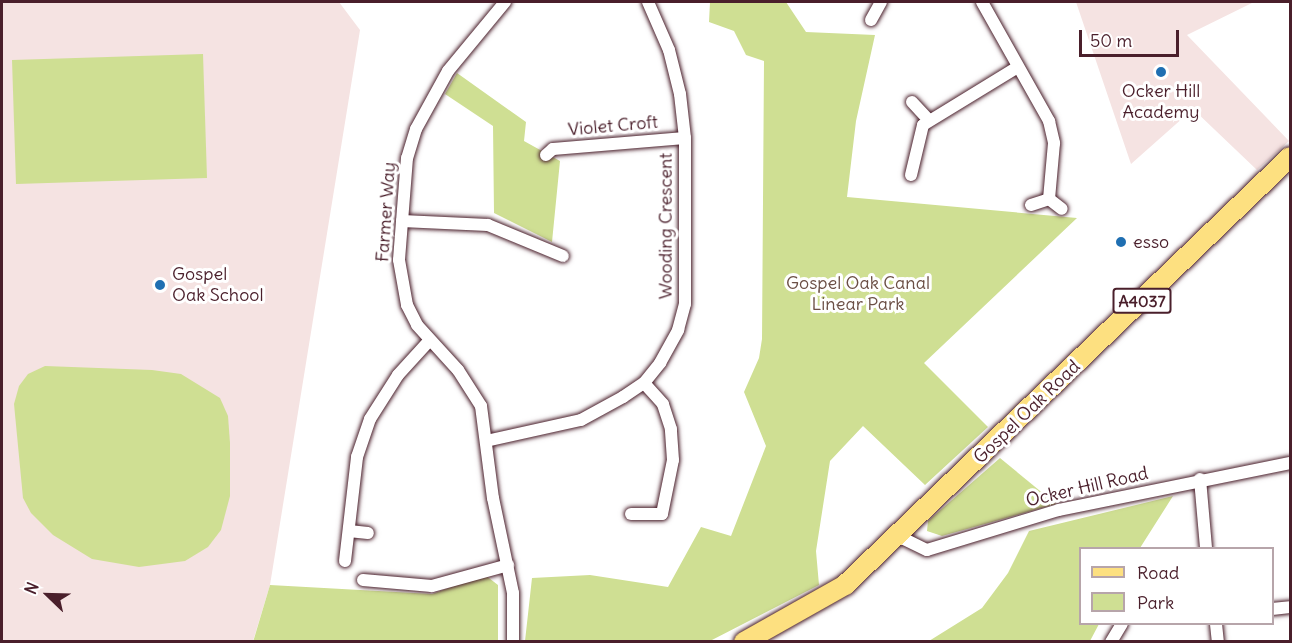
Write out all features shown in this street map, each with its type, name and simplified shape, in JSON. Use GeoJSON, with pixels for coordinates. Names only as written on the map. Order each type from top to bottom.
{"type":"FeatureCollection","features":[{"type":"Feature","properties":{"kind":"main road","name":"Gospel Oak Road"},"geometry":{"type":"LineString","coordinates":[[744,642],[837,591],[898,536],[1290,157]]}},
{"type":"Feature","properties":{"kind":"street","name":"Farmer Way"},"geometry":{"type":"LineString","coordinates":[[505,2],[448,71],[416,129],[408,158],[402,221],[400,279],[407,305],[428,342],[458,370],[481,406],[497,521],[508,565],[514,614],[513,642]]}},
{"type":"Feature","properties":{"kind":"street","name":"Wooding Crescent"},"geometry":{"type":"LineString","coordinates":[[486,441],[581,420],[644,383],[670,347],[685,304],[685,138],[680,94],[669,50],[648,2]]}},
{"type":"Feature","properties":{"kind":"street"},"geometry":{"type":"LineString","coordinates":[[871,20],[880,2]]}},
{"type":"Feature","properties":{"kind":"street"},"geometry":{"type":"LineString","coordinates":[[982,2],[1016,68],[1049,121],[1054,143],[1049,199]]}},
{"type":"Feature","properties":{"kind":"street"},"geometry":{"type":"LineString","coordinates":[[911,175],[918,139],[929,120],[1016,68]]}},
{"type":"Feature","properties":{"kind":"street"},"geometry":{"type":"LineString","coordinates":[[912,102],[929,120]]}},
{"type":"Feature","properties":{"kind":"street","name":"Violet Croft"},"geometry":{"type":"LineString","coordinates":[[546,155],[553,149],[685,138]]}},
{"type":"Feature","properties":{"kind":"street"},"geometry":{"type":"LineString","coordinates":[[1031,205],[1049,199]]}},
{"type":"Feature","properties":{"kind":"street"},"geometry":{"type":"LineString","coordinates":[[1049,199],[1062,209]]}},
{"type":"Feature","properties":{"kind":"street"},"geometry":{"type":"LineString","coordinates":[[402,221],[488,225],[563,256]]}},
{"type":"Feature","properties":{"kind":"street"},"geometry":{"type":"LineString","coordinates":[[345,561],[357,457],[370,419],[398,375],[428,342]]}},
{"type":"Feature","properties":{"kind":"street"},"geometry":{"type":"LineString","coordinates":[[631,514],[662,514],[673,460],[671,429],[663,404],[644,383]]}},
{"type":"Feature","properties":{"kind":"street","name":"Ocker Hill Road"},"geometry":{"type":"LineString","coordinates":[[898,536],[927,550],[1059,510],[1200,479],[1290,463]]}},
{"type":"Feature","properties":{"kind":"street"},"geometry":{"type":"LineString","coordinates":[[1200,479],[1206,547]]}},
{"type":"Feature","properties":{"kind":"street"},"geometry":{"type":"LineString","coordinates":[[349,531],[368,533]]}},
{"type":"Feature","properties":{"kind":"street"},"geometry":{"type":"LineString","coordinates":[[363,580],[432,586],[508,565]]}},
{"type":"Feature","properties":{"kind":"street"},"geometry":{"type":"LineString","coordinates":[[1274,609],[1290,607]]}},
{"type":"Feature","properties":{"kind":"street"},"geometry":{"type":"LineString","coordinates":[[1111,642],[1121,625]]}},
{"type":"Feature","properties":{"kind":"street"},"geometry":{"type":"LineString","coordinates":[[1216,625],[1218,642]]}},
{"type":"Feature","properties":{"kind":"shaded area","name":"Gospel Oak School"},"geometry":{"type":"Polygon","coordinates":[[[2,2],[339,2],[360,30],[270,585],[253,641],[2,641],[2,2]]]}},
{"type":"Feature","properties":{"kind":"shaded area","name":"Ocker Hill Academy"},"geometry":{"type":"Polygon","coordinates":[[[1076,2],[1254,2],[1187,35],[1289,141],[1257,170],[1193,109],[1131,164],[1076,2]]]}},
{"type":"Feature","properties":{"kind":"green space","name":"Gospel Oak Canal Linear Park"},"geometry":{"type":"Polygon","coordinates":[[[710,2],[786,2],[806,32],[875,35],[856,121],[847,197],[1077,218],[924,363],[988,427],[925,485],[863,426],[830,461],[816,551],[819,585],[710,641],[525,641],[532,578],[590,575],[668,587],[701,527],[731,536],[766,446],[744,392],[759,358],[762,339],[764,61],[746,55],[734,31],[709,22],[710,2]]]}},
{"type":"Feature","properties":{"kind":"green space"},"geometry":{"type":"Polygon","coordinates":[[[203,54],[207,178],[16,184],[12,60],[203,54]]]}},
{"type":"Feature","properties":{"kind":"green space"},"geometry":{"type":"Polygon","coordinates":[[[457,73],[526,122],[524,141],[560,161],[552,242],[494,213],[493,126],[445,94],[457,73]]]}},
{"type":"Feature","properties":{"kind":"green space"},"geometry":{"type":"Polygon","coordinates":[[[45,366],[152,370],[181,374],[220,398],[228,416],[230,496],[221,530],[208,547],[185,561],[139,567],[92,559],[53,535],[31,513],[23,498],[14,404],[19,386],[28,374],[45,366]]]}},
{"type":"Feature","properties":{"kind":"green space"},"geometry":{"type":"Polygon","coordinates":[[[1000,458],[1056,504],[942,536],[927,531],[928,521],[1000,458]]]}},
{"type":"Feature","properties":{"kind":"green space"},"geometry":{"type":"Polygon","coordinates":[[[1173,496],[1141,547],[1079,547],[1079,625],[1098,625],[1090,641],[929,641],[982,608],[1008,573],[1029,531],[1173,496]]]}},
{"type":"Feature","properties":{"kind":"green space"},"geometry":{"type":"Polygon","coordinates":[[[485,575],[498,585],[498,641],[253,642],[270,585],[432,594],[485,575]]]}},
{"type":"Feature","properties":{"kind":"place","name":"Ocker Hill Academy"},"geometry":{"type":"Point","coordinates":[1161,72]}},
{"type":"Feature","properties":{"kind":"place","name":"esso"},"geometry":{"type":"Point","coordinates":[1121,242]}},
{"type":"Feature","properties":{"kind":"place","name":"Gospel Oak School"},"geometry":{"type":"Point","coordinates":[160,285]}}]}
